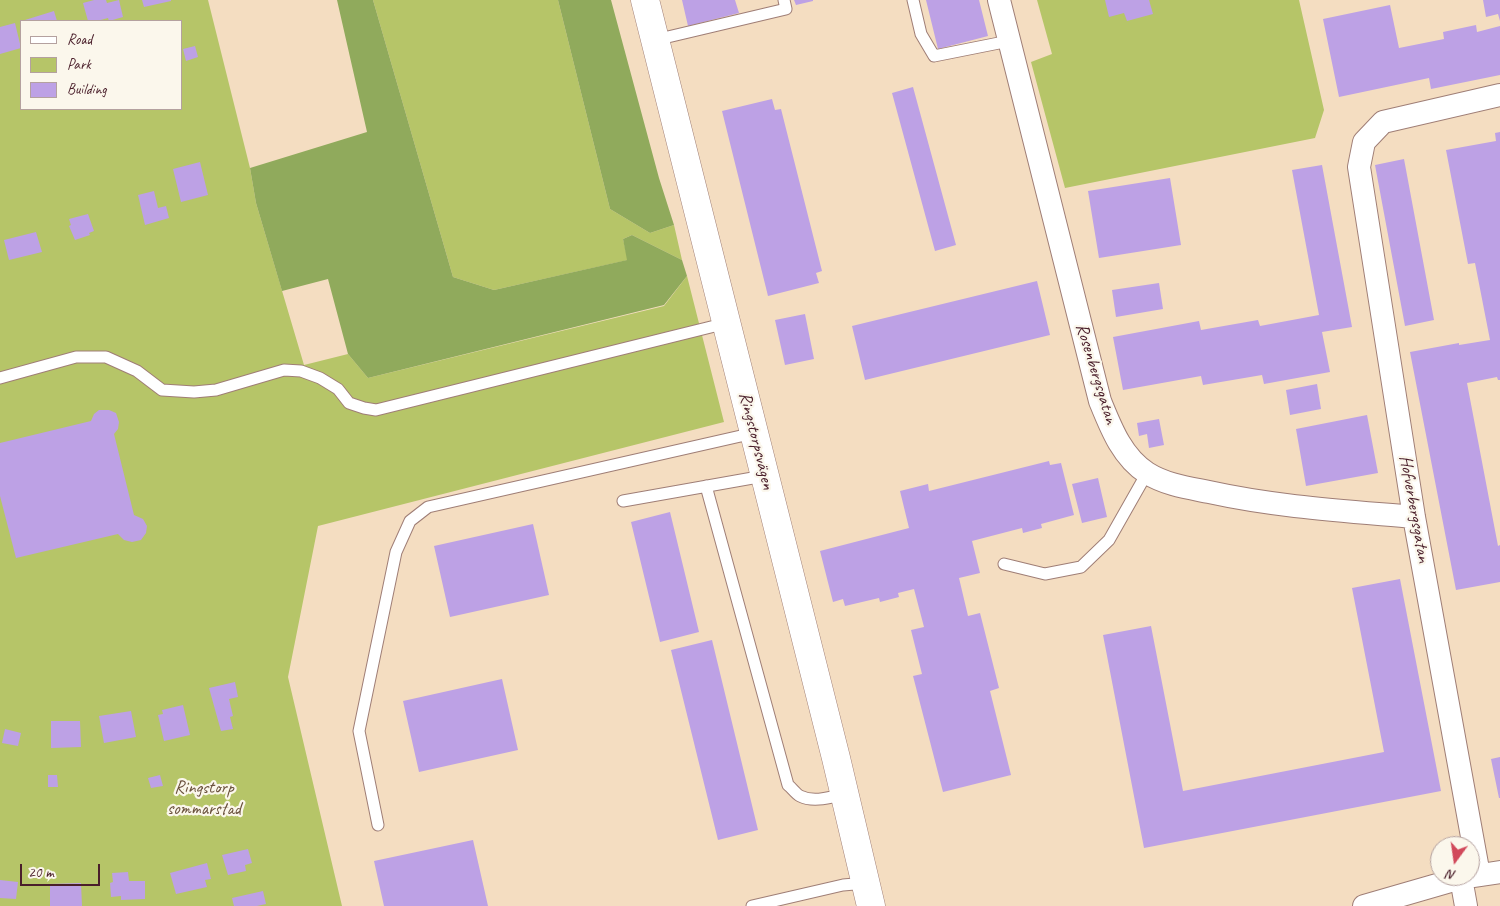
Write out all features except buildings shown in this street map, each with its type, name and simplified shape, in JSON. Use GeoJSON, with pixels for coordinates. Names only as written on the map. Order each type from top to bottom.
{"type":"FeatureCollection","features":[{"type":"Feature","properties":{"kind":"street","name":"Ringstorpsvägen"},"geometry":{"type":"LineString","coordinates":[[645,0],[868,894]]}},
{"type":"Feature","properties":{"kind":"street","name":"Rosenbergsgatan"},"geometry":{"type":"LineString","coordinates":[[999,0],[1100,400],[1118,442],[1131,458],[1148,473],[1174,485],[1236,498],[1294,506],[1414,517]]}},
{"type":"Feature","properties":{"kind":"street","name":"Hofverbergsgatan"},"geometry":{"type":"LineString","coordinates":[[1473,836],[1414,517],[1359,167],[1364,142],[1383,122],[1500,95]]}},
{"type":"Feature","properties":{"kind":"street"},"geometry":{"type":"LineString","coordinates":[[1364,906],[1439,886]]}},
{"type":"Feature","properties":{"kind":"street","name":"Hofverbergsgatan"},"geometry":{"type":"LineString","coordinates":[[1466,906],[1475,886]]}},
{"type":"Feature","properties":{"kind":"lane"},"geometry":{"type":"LineString","coordinates":[[655,40],[786,9],[784,0]]}},
{"type":"Feature","properties":{"kind":"lane"},"geometry":{"type":"LineString","coordinates":[[913,0],[921,34],[934,56],[1009,41]]}},
{"type":"Feature","properties":{"kind":"lane"},"geometry":{"type":"LineString","coordinates":[[0,378],[76,357],[106,358],[137,371],[162,390],[194,392],[216,390],[284,370],[301,371],[320,378],[338,389],[349,402],[376,410],[727,323]]}},
{"type":"Feature","properties":{"kind":"lane"},"geometry":{"type":"LineString","coordinates":[[378,825],[359,731],[396,552],[410,521],[428,507],[754,433]]}},
{"type":"Feature","properties":{"kind":"lane"},"geometry":{"type":"LineString","coordinates":[[1004,564],[1046,574],[1081,567],[1109,540],[1148,473]]}},
{"type":"Feature","properties":{"kind":"lane"},"geometry":{"type":"LineString","coordinates":[[623,501],[764,476]]}},
{"type":"Feature","properties":{"kind":"lane"},"geometry":{"type":"LineString","coordinates":[[706,486],[788,785],[800,796],[810,799],[822,799],[844,794]]}},
{"type":"Feature","properties":{"kind":"lane","name":"Ringstorpsvägen"},"geometry":{"type":"LineString","coordinates":[[752,906],[843,885],[868,894]]}},
{"type":"Feature","properties":{"kind":"green space","name":"Ringstorp sommarstad"},"geometry":{"type":"Polygon","coordinates":[[[0,0],[208,0],[250,168],[256,203],[304,365],[348,354],[368,378],[664,306],[687,276],[724,422],[318,526],[288,677],[342,906],[0,906],[0,0]]]}},
{"type":"Feature","properties":{"kind":"green space"},"geometry":{"type":"Polygon","coordinates":[[[337,0],[373,0],[453,277],[494,290],[627,260],[623,239],[632,235],[682,260],[687,276],[664,305],[368,378],[348,354],[328,279],[282,291],[256,203],[250,168],[367,132],[337,0]]]}},
{"type":"Feature","properties":{"kind":"green space"},"geometry":{"type":"Polygon","coordinates":[[[373,0],[558,0],[610,209],[650,233],[674,225],[682,260],[632,235],[623,239],[628,260],[494,290],[453,277],[373,0]]]}},
{"type":"Feature","properties":{"kind":"green space"},"geometry":{"type":"Polygon","coordinates":[[[558,0],[611,0],[659,178],[674,225],[650,233],[610,209],[558,0]]]}},
{"type":"Feature","properties":{"kind":"green space"},"geometry":{"type":"Polygon","coordinates":[[[1037,0],[1299,0],[1324,110],[1315,138],[1065,188],[1031,62],[1052,54],[1037,0]]]}}]}
